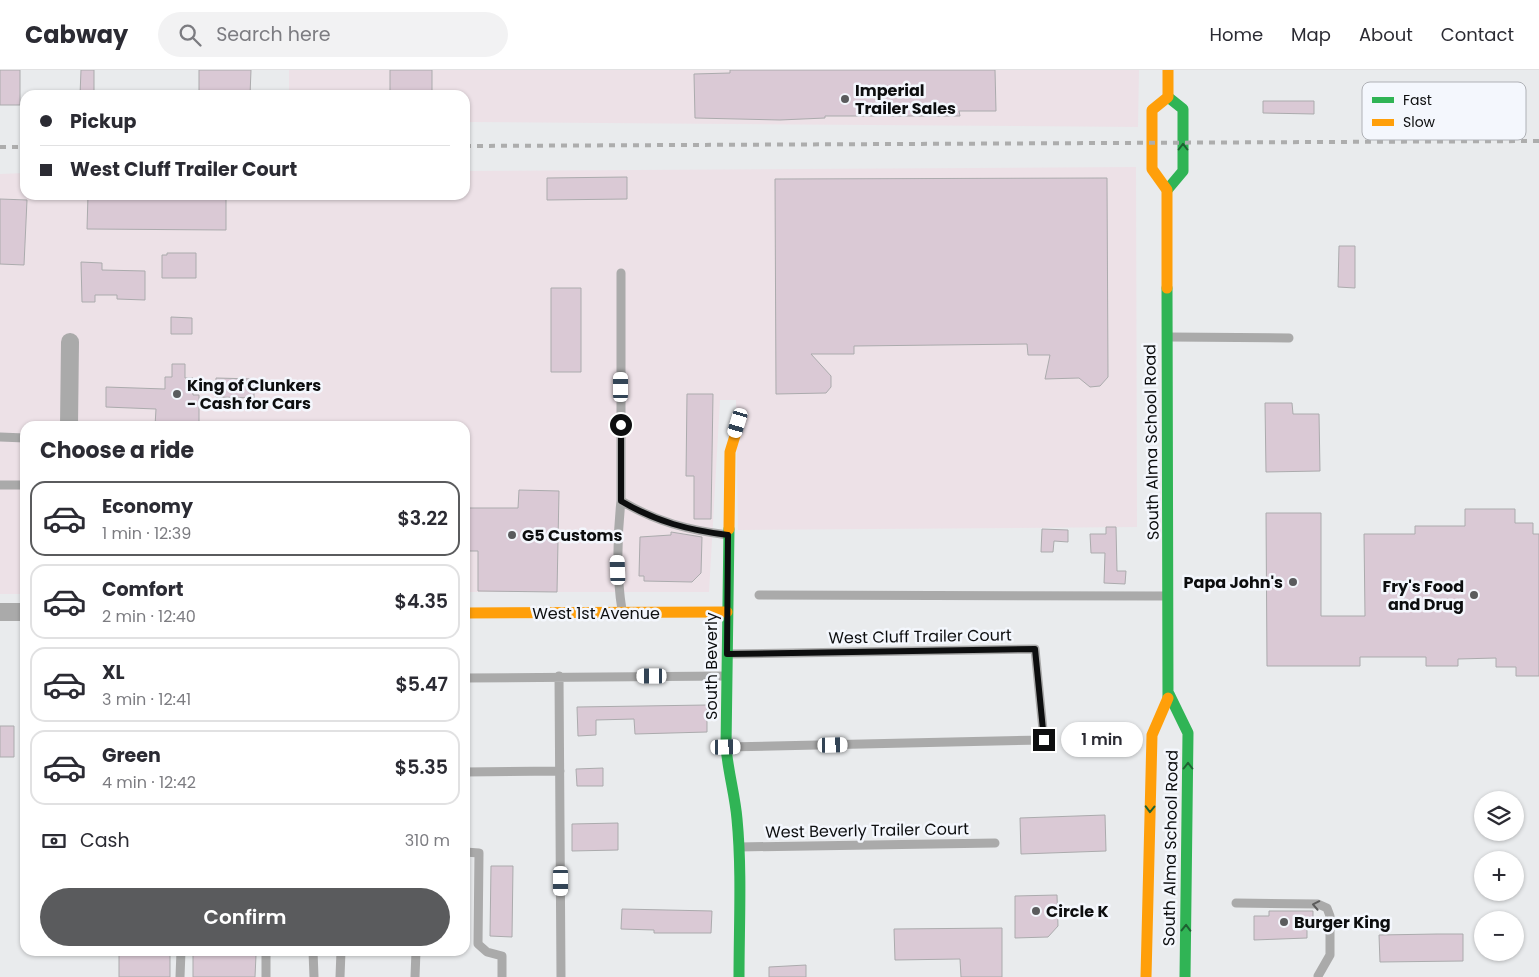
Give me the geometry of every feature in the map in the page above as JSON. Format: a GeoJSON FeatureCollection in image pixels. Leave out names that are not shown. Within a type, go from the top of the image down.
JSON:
{"type":"FeatureCollection","features":[{"type":"Feature","properties":{"kind":"main road"},"geometry":{"type":"LineString","coordinates":[[1168,70],[1168,97]]}},
{"type":"Feature","properties":{"kind":"main road"},"geometry":{"type":"LineString","coordinates":[[1168,97],[1183,109],[1183,171],[1167,190],[1152,169],[1152,110],[1168,97]]}},
{"type":"Feature","properties":{"kind":"main road","name":"South Alma School Road"},"geometry":{"type":"LineString","coordinates":[[1146,977],[1152,735],[1169,694],[1170,596],[1166,337],[1167,190]]}},
{"type":"Feature","properties":{"kind":"main road","name":"South Beverly"},"geometry":{"type":"LineString","coordinates":[[739,977],[739,847],[737,817],[729,782],[726,747],[730,452],[741,416]]}},
{"type":"Feature","properties":{"kind":"main road","name":"West 1st Avenue"},"geometry":{"type":"LineString","coordinates":[[470,613],[727,612]]}},
{"type":"Feature","properties":{"kind":"main road","name":"South Alma School Road"},"geometry":{"type":"LineString","coordinates":[[1169,694],[1188,733],[1185,977]]}},
{"type":"Feature","properties":{"kind":"street"},"geometry":{"type":"LineString","coordinates":[[69,421],[70,342]]}},
{"type":"Feature","properties":{"kind":"street"},"geometry":{"type":"LineString","coordinates":[[0,612],[20,612]]}},
{"type":"Feature","properties":{"kind":"lane"},"geometry":{"type":"LineString","coordinates":[[621,273],[621,501],[617,537],[618,587],[622,613]]}},
{"type":"Feature","properties":{"kind":"lane"},"geometry":{"type":"LineString","coordinates":[[1166,337],[1289,338]]}},
{"type":"Feature","properties":{"kind":"lane"},"geometry":{"type":"LineString","coordinates":[[0,437],[20,438]]}},
{"type":"Feature","properties":{"kind":"lane"},"geometry":{"type":"LineString","coordinates":[[0,485],[20,485]]}},
{"type":"Feature","properties":{"kind":"lane"},"geometry":{"type":"LineString","coordinates":[[621,501],[644,514],[668,524],[728,535]]}},
{"type":"Feature","properties":{"kind":"lane"},"geometry":{"type":"LineString","coordinates":[[759,595],[1170,596]]}},
{"type":"Feature","properties":{"kind":"lane","name":"West Cluff Trailer Court"},"geometry":{"type":"LineString","coordinates":[[726,747],[1044,740],[1035,649],[727,654]]}},
{"type":"Feature","properties":{"kind":"lane"},"geometry":{"type":"LineString","coordinates":[[559,676],[561,977]]}},
{"type":"Feature","properties":{"kind":"lane"},"geometry":{"type":"LineString","coordinates":[[470,678],[727,676]]}},
{"type":"Feature","properties":{"kind":"lane"},"geometry":{"type":"LineString","coordinates":[[470,772],[560,771]]}},
{"type":"Feature","properties":{"kind":"lane","name":"West Beverly Trailer Court"},"geometry":{"type":"LineString","coordinates":[[739,847],[995,843]]}},
{"type":"Feature","properties":{"kind":"lane"},"geometry":{"type":"LineString","coordinates":[[470,852],[479,853],[478,944],[487,952],[502,956],[502,977]]}},
{"type":"Feature","properties":{"kind":"lane"},"geometry":{"type":"LineString","coordinates":[[1236,903],[1318,904],[1326,908],[1330,916],[1330,955],[1318,976]]}},
{"type":"Feature","properties":{"kind":"lane"},"geometry":{"type":"LineString","coordinates":[[180,977],[181,956]]}},
{"type":"Feature","properties":{"kind":"lane"},"geometry":{"type":"LineString","coordinates":[[266,956],[266,977]]}},
{"type":"Feature","properties":{"kind":"lane"},"geometry":{"type":"LineString","coordinates":[[314,956],[314,977]]}},
{"type":"Feature","properties":{"kind":"lane"},"geometry":{"type":"LineString","coordinates":[[340,977],[341,956]]}},
{"type":"Feature","properties":{"kind":"lane"},"geometry":{"type":"LineString","coordinates":[[415,977],[416,956]]}},
{"type":"Feature","properties":{"kind":"shaded area"},"geometry":{"type":"Polygon","coordinates":[[[289,70],[1139,70],[1138,127],[470,122],[470,90],[289,90],[289,70]]]}},
{"type":"Feature","properties":{"kind":"shaded area"},"geometry":{"type":"Polygon","coordinates":[[[1136,167],[1137,527],[738,530],[736,400],[720,400],[709,592],[470,592],[470,421],[20,421],[20,594],[0,594],[0,174],[20,173],[20,200],[470,200],[470,171],[1136,167]]]}},
{"type":"Feature","properties":{"kind":"building"},"geometry":{"type":"Polygon","coordinates":[[[0,70],[20,70],[20,105],[0,105],[0,70]]]}},
{"type":"Feature","properties":{"kind":"building"},"geometry":{"type":"Polygon","coordinates":[[[81,70],[94,70],[94,90],[80,90],[81,70]]]}},
{"type":"Feature","properties":{"kind":"building"},"geometry":{"type":"Polygon","coordinates":[[[199,70],[251,70],[250,90],[199,90],[199,70]]]}},
{"type":"Feature","properties":{"kind":"building"},"geometry":{"type":"Polygon","coordinates":[[[390,70],[432,70],[432,90],[390,90],[390,70]]]}},
{"type":"Feature","properties":{"kind":"building","name":"Imperial Trailer Sales"},"geometry":{"type":"Polygon","coordinates":[[[730,70],[995,70],[996,111],[959,111],[960,116],[825,116],[825,118],[780,120],[695,118],[694,74],[730,73],[730,70]]]}},
{"type":"Feature","properties":{"kind":"building"},"geometry":{"type":"Polygon","coordinates":[[[1263,101],[1314,101],[1314,114],[1263,113],[1263,101]]]}},
{"type":"Feature","properties":{"kind":"building"},"geometry":{"type":"Polygon","coordinates":[[[627,177],[627,199],[547,200],[547,178],[627,177]]]}},
{"type":"Feature","properties":{"kind":"building"},"geometry":{"type":"Polygon","coordinates":[[[1107,178],[1108,377],[1100,386],[1090,387],[1079,378],[1045,379],[1050,355],[1028,355],[1027,344],[854,346],[854,354],[811,354],[831,376],[831,387],[826,393],[776,394],[775,179],[1107,178]]]}},
{"type":"Feature","properties":{"kind":"building"},"geometry":{"type":"Polygon","coordinates":[[[0,199],[27,200],[24,265],[0,264],[0,199]]]}},
{"type":"Feature","properties":{"kind":"building"},"geometry":{"type":"Polygon","coordinates":[[[88,200],[226,200],[226,230],[87,229],[88,200]]]}},
{"type":"Feature","properties":{"kind":"building"},"geometry":{"type":"Polygon","coordinates":[[[1339,246],[1355,246],[1355,288],[1338,287],[1339,246]]]}},
{"type":"Feature","properties":{"kind":"building"},"geometry":{"type":"Polygon","coordinates":[[[167,253],[196,253],[196,278],[162,278],[162,255],[167,255],[167,253]]]}},
{"type":"Feature","properties":{"kind":"building"},"geometry":{"type":"Polygon","coordinates":[[[81,262],[102,263],[102,270],[145,271],[145,300],[117,299],[117,295],[95,295],[95,302],[82,302],[81,262]]]}},
{"type":"Feature","properties":{"kind":"building"},"geometry":{"type":"Polygon","coordinates":[[[551,288],[581,288],[581,372],[551,372],[551,288]]]}},
{"type":"Feature","properties":{"kind":"building"},"geometry":{"type":"Polygon","coordinates":[[[171,317],[192,318],[192,334],[171,334],[171,317]]]}},
{"type":"Feature","properties":{"kind":"building","name":"King of Clunkers - Cash for Cars"},"geometry":{"type":"Polygon","coordinates":[[[172,364],[185,364],[185,378],[193,378],[193,395],[199,395],[199,421],[155,421],[156,409],[106,407],[106,387],[165,389],[165,377],[172,377],[172,364]]]}},
{"type":"Feature","properties":{"kind":"building"},"geometry":{"type":"Polygon","coordinates":[[[216,378],[254,379],[254,398],[216,397],[216,378]]]}},
{"type":"Feature","properties":{"kind":"building"},"geometry":{"type":"Polygon","coordinates":[[[687,394],[713,394],[711,519],[694,519],[694,476],[686,476],[687,394]]]}},
{"type":"Feature","properties":{"kind":"building"},"geometry":{"type":"Polygon","coordinates":[[[1265,403],[1292,403],[1293,414],[1319,414],[1320,471],[1266,472],[1265,403]]]}},
{"type":"Feature","properties":{"kind":"building","name":"G5 Customs"},"geometry":{"type":"Polygon","coordinates":[[[519,490],[559,491],[557,592],[478,591],[478,551],[470,551],[470,508],[518,508],[519,490]]]}},
{"type":"Feature","properties":{"kind":"building"},"geometry":{"type":"Polygon","coordinates":[[[1465,509],[1515,509],[1515,523],[1533,523],[1533,534],[1539,534],[1539,676],[1516,676],[1516,667],[1496,667],[1496,658],[1458,659],[1458,666],[1426,666],[1426,657],[1360,657],[1360,666],[1267,666],[1266,513],[1321,513],[1321,616],[1365,616],[1364,534],[1415,534],[1415,526],[1465,526],[1465,509]]]}},
{"type":"Feature","properties":{"kind":"building"},"geometry":{"type":"Polygon","coordinates":[[[1106,527],[1116,527],[1117,571],[1126,571],[1125,584],[1104,583],[1105,553],[1091,553],[1090,534],[1106,534],[1106,527]]]}},
{"type":"Feature","properties":{"kind":"building"},"geometry":{"type":"Polygon","coordinates":[[[1042,529],[1068,530],[1068,542],[1054,541],[1053,552],[1041,552],[1042,529]]]}},
{"type":"Feature","properties":{"kind":"building"},"geometry":{"type":"Polygon","coordinates":[[[671,532],[702,537],[701,573],[692,582],[644,581],[644,576],[639,576],[640,537],[671,535],[671,532]]]}},
{"type":"Feature","properties":{"kind":"building"},"geometry":{"type":"Polygon","coordinates":[[[707,705],[707,732],[635,734],[634,719],[596,720],[596,735],[578,736],[577,707],[707,705]]]}},
{"type":"Feature","properties":{"kind":"building"},"geometry":{"type":"Polygon","coordinates":[[[0,726],[14,726],[14,757],[0,757],[0,726]]]}},
{"type":"Feature","properties":{"kind":"building"},"geometry":{"type":"Polygon","coordinates":[[[603,768],[603,786],[577,786],[576,769],[603,768]]]}},
{"type":"Feature","properties":{"kind":"building"},"geometry":{"type":"Polygon","coordinates":[[[1105,815],[1106,851],[1021,854],[1020,818],[1105,815]]]}},
{"type":"Feature","properties":{"kind":"building"},"geometry":{"type":"Polygon","coordinates":[[[618,823],[618,850],[572,851],[572,824],[618,823]]]}},
{"type":"Feature","properties":{"kind":"building"},"geometry":{"type":"Polygon","coordinates":[[[491,866],[513,866],[512,937],[490,936],[491,866]]]}},
{"type":"Feature","properties":{"kind":"building","name":"Circle K"},"geometry":{"type":"Polygon","coordinates":[[[1057,895],[1058,926],[1048,937],[1015,938],[1015,896],[1057,895]]]}},
{"type":"Feature","properties":{"kind":"building"},"geometry":{"type":"Polygon","coordinates":[[[622,909],[712,911],[711,933],[654,933],[654,930],[621,929],[622,909]]]}},
{"type":"Feature","properties":{"kind":"building","name":"Burger King"},"geometry":{"type":"Polygon","coordinates":[[[1269,911],[1313,911],[1313,928],[1307,927],[1307,938],[1254,940],[1254,916],[1269,916],[1269,911]]]}},
{"type":"Feature","properties":{"kind":"building"},"geometry":{"type":"Polygon","coordinates":[[[1002,928],[1002,977],[961,977],[960,959],[895,960],[894,929],[1002,928]]]}},
{"type":"Feature","properties":{"kind":"building"},"geometry":{"type":"Polygon","coordinates":[[[1463,934],[1463,961],[1380,962],[1379,935],[1463,934]]]}},
{"type":"Feature","properties":{"kind":"building"},"geometry":{"type":"Polygon","coordinates":[[[119,956],[170,956],[170,977],[119,977],[119,956]]]}},
{"type":"Feature","properties":{"kind":"building"},"geometry":{"type":"Polygon","coordinates":[[[193,956],[256,956],[255,977],[193,977],[193,956]]]}},
{"type":"Feature","properties":{"kind":"building"},"geometry":{"type":"Polygon","coordinates":[[[806,965],[806,977],[769,977],[769,967],[806,965]]]}},
{"type":"Feature","properties":{"kind":"railway"},"geometry":{"type":"LineString","coordinates":[[470,146],[1539,141]]}},
{"type":"Feature","properties":{"kind":"railway"},"geometry":{"type":"LineString","coordinates":[[0,147],[20,147]]}},
{"type":"Feature","properties":{"kind":"traffic: fast"},"geometry":{"type":"LineString","coordinates":[[1167,190],[1183,171],[1183,109],[1168,97]]}},
{"type":"Feature","properties":{"kind":"traffic: fast"},"geometry":{"type":"LineString","coordinates":[[1167,288],[1168,698]]}},
{"type":"Feature","properties":{"kind":"traffic: fast"},"geometry":{"type":"LineString","coordinates":[[729,529],[726,747],[739,839],[739,977]]}},
{"type":"Feature","properties":{"kind":"traffic: fast"},"geometry":{"type":"LineString","coordinates":[[1169,694],[1188,733],[1185,977]]}},
{"type":"Feature","properties":{"kind":"traffic: slow"},"geometry":{"type":"LineString","coordinates":[[1167,288],[1167,190],[1152,169],[1152,110],[1168,97],[1168,70]]}},
{"type":"Feature","properties":{"kind":"traffic: slow"},"geometry":{"type":"LineString","coordinates":[[729,529],[730,452],[741,416]]}},
{"type":"Feature","properties":{"kind":"traffic: slow"},"geometry":{"type":"LineString","coordinates":[[470,613],[727,612]]}},
{"type":"Feature","properties":{"kind":"traffic: slow"},"geometry":{"type":"LineString","coordinates":[[1146,977],[1152,735],[1168,698]]}},
{"type":"Feature","properties":{"kind":"place","name":"Imperial Trailer Sales"},"geometry":{"type":"Point","coordinates":[845,99]}},
{"type":"Feature","properties":{"kind":"place","name":"King of Clunkers - Cash for Cars"},"geometry":{"type":"Point","coordinates":[177,394]}},
{"type":"Feature","properties":{"kind":"place","name":"G5 Customs"},"geometry":{"type":"Point","coordinates":[512,535]}},
{"type":"Feature","properties":{"kind":"place","name":"Papa John's"},"geometry":{"type":"Point","coordinates":[1293,582]}},
{"type":"Feature","properties":{"kind":"place","name":"Fry's Food and Drug"},"geometry":{"type":"Point","coordinates":[1474,595]}},
{"type":"Feature","properties":{"kind":"place","name":"Circle K"},"geometry":{"type":"Point","coordinates":[1036,911]}},
{"type":"Feature","properties":{"kind":"place","name":"Burger King"},"geometry":{"type":"Point","coordinates":[1284,922]}},
{"type":"Feature","properties":{"kind":"route"},"geometry":{"type":"LineString","coordinates":[[621,425],[621,501],[644,514],[668,524],[728,535],[727,654],[1035,649],[1044,740]]}}]}
